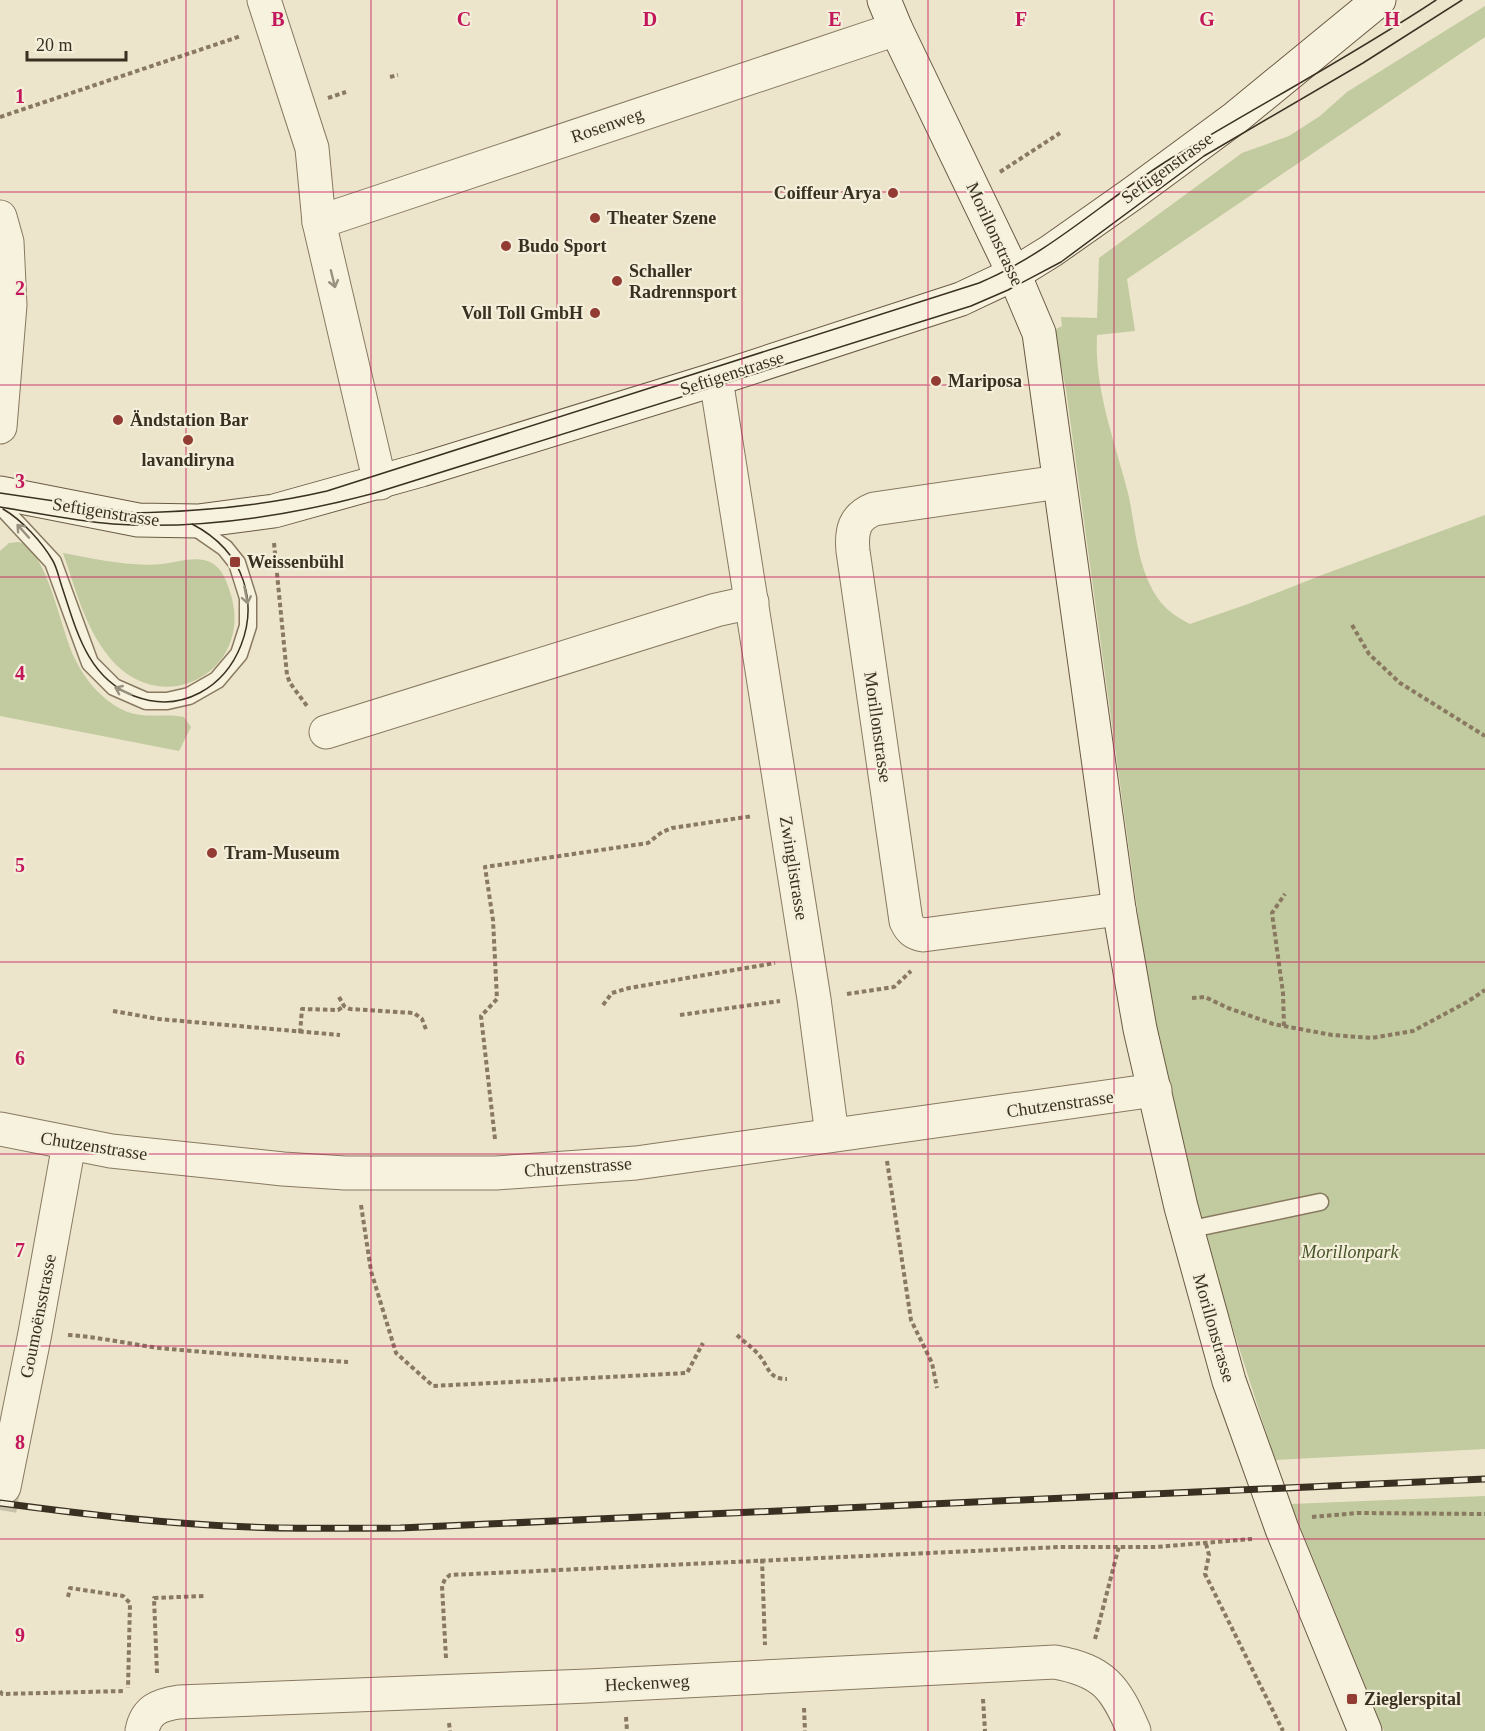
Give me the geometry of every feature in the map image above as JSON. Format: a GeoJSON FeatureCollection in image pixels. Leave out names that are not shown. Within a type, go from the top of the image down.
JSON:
{"type":"FeatureCollection","features":[{"type":"Feature","properties":{"kind":"street"},"geometry":{"type":"LineString","coordinates":[[264,0],[312,148],[319,222],[380,483]]}},
{"type":"Feature","properties":{"kind":"street","name":"Seftigenstrasse"},"geometry":{"type":"LineString","coordinates":[[0,493],[138,520],[186,521],[274,511],[380,483],[716,379],[968,297],[1014,274],[1089,225],[1235,118],[1379,0]]}},
{"type":"Feature","properties":{"kind":"street","name":"Rosenweg"},"geometry":{"type":"LineString","coordinates":[[319,222],[890,14]]}},
{"type":"Feature","properties":{"kind":"street","name":"Morillonstrasse"},"geometry":{"type":"LineString","coordinates":[[890,14],[1014,274],[1039,333],[1119,909],[1140,1029],[1187,1230],[1229,1381],[1282,1528],[1365,1731]]}},
{"type":"Feature","properties":{"kind":"street"},"geometry":{"type":"LineString","coordinates":[[0,217],[7,242],[10,305],[0,427]]}},
{"type":"Feature","properties":{"kind":"street","name":"Zwinglistrasse"},"geometry":{"type":"LineString","coordinates":[[716,379],[814,999],[832,1135]]}},
{"type":"Feature","properties":{"kind":"street","name":"Morillonstrasse"},"geometry":{"type":"LineString","coordinates":[[1059,482],[883,507],[866,512],[859,517],[852,533],[856,575],[906,921],[909,928],[913,932],[923,934],[1119,909]]}},
{"type":"Feature","properties":{"kind":"street"},"geometry":{"type":"LineString","coordinates":[[326,732],[716,610],[752,602]]}},
{"type":"Feature","properties":{"kind":"street","name":"Chutzenstrasse"},"geometry":{"type":"LineString","coordinates":[[0,1130],[111,1150],[283,1169],[345,1173],[506,1173],[636,1163],[1155,1090]]}},
{"type":"Feature","properties":{"kind":"street","name":"Goumoënsstrasse"},"geometry":{"type":"LineString","coordinates":[[4,1487],[36,1329],[69,1144]]}},
{"type":"Feature","properties":{"kind":"street","name":"Heckenweg"},"geometry":{"type":"LineString","coordinates":[[150,1719],[179,1702],[1055,1662],[1084,1669],[1097,1675],[1113,1690],[1125,1709],[1134,1731]]}},
{"type":"Feature","properties":{"kind":"lane"},"geometry":{"type":"LineString","coordinates":[[0,506],[53,562],[90,663],[114,687],[146,701],[167,701],[189,696],[217,680],[239,654],[248,626],[248,598],[237,563],[225,548],[186,521]]}},
{"type":"Feature","properties":{"kind":"lane"},"geometry":{"type":"LineString","coordinates":[[1187,1230],[1320,1202]]}},
{"type":"Feature","properties":{"kind":"path"},"geometry":{"type":"LineString","coordinates":[[0,117],[243,36]]}},
{"type":"Feature","properties":{"kind":"path"},"geometry":{"type":"LineString","coordinates":[[390,77],[398,75]]}},
{"type":"Feature","properties":{"kind":"path"},"geometry":{"type":"LineString","coordinates":[[995,175],[1060,133]]}},
{"type":"Feature","properties":{"kind":"path"},"geometry":{"type":"LineString","coordinates":[[274,543],[287,675],[291,685],[326,732]]}},
{"type":"Feature","properties":{"kind":"path"},"geometry":{"type":"LineString","coordinates":[[1352,625],[1369,654],[1400,683],[1485,736]]}},
{"type":"Feature","properties":{"kind":"path"},"geometry":{"type":"LineString","coordinates":[[495,1141],[481,1016],[497,999],[494,920],[485,867],[648,843],[662,832],[672,828],[757,815]]}},
{"type":"Feature","properties":{"kind":"path"},"geometry":{"type":"LineString","coordinates":[[1284,894],[1272,913],[1283,993],[1284,1026]]}},
{"type":"Feature","properties":{"kind":"path"},"geometry":{"type":"LineString","coordinates":[[603,1005],[612,993],[629,988],[776,963]]}},
{"type":"Feature","properties":{"kind":"path"},"geometry":{"type":"LineString","coordinates":[[814,999],[894,987],[911,970]]}},
{"type":"Feature","properties":{"kind":"path"},"geometry":{"type":"LineString","coordinates":[[1192,998],[1205,997],[1228,1008],[1284,1026],[1332,1035],[1372,1038],[1413,1031],[1485,990]]}},
{"type":"Feature","properties":{"kind":"path"},"geometry":{"type":"LineString","coordinates":[[339,997],[344,1005],[356,1010],[414,1014],[423,1022],[427,1032]]}},
{"type":"Feature","properties":{"kind":"path"},"geometry":{"type":"LineString","coordinates":[[680,1015],[782,1000]]}},
{"type":"Feature","properties":{"kind":"path"},"geometry":{"type":"LineString","coordinates":[[300,1033],[302,1009],[338,1010],[344,1005]]}},
{"type":"Feature","properties":{"kind":"path"},"geometry":{"type":"LineString","coordinates":[[113,1011],[159,1019],[339,1035]]}},
{"type":"Feature","properties":{"kind":"path"},"geometry":{"type":"LineString","coordinates":[[886,1160],[912,1320],[932,1363],[937,1388]]}},
{"type":"Feature","properties":{"kind":"path"},"geometry":{"type":"LineString","coordinates":[[361,1204],[371,1271],[396,1353],[433,1386],[687,1373],[703,1343]]}},
{"type":"Feature","properties":{"kind":"path"},"geometry":{"type":"LineString","coordinates":[[36,1329],[200,1352],[348,1362]]}},
{"type":"Feature","properties":{"kind":"path"},"geometry":{"type":"LineString","coordinates":[[737,1335],[759,1356],[770,1373],[778,1379],[787,1379]]}},
{"type":"Feature","properties":{"kind":"path"},"geometry":{"type":"LineString","coordinates":[[1282,1528],[1306,1517],[1485,1514]]}},
{"type":"Feature","properties":{"kind":"path"},"geometry":{"type":"LineString","coordinates":[[447,1691],[442,1586],[450,1575],[762,1559],[1206,1544],[1235,1541]]}},
{"type":"Feature","properties":{"kind":"path"},"geometry":{"type":"LineString","coordinates":[[1206,1544],[1209,1555],[1205,1574],[1283,1731]]}},
{"type":"Feature","properties":{"kind":"path"},"geometry":{"type":"LineString","coordinates":[[1084,1669],[1090,1655],[1119,1546]]}},
{"type":"Feature","properties":{"kind":"path"},"geometry":{"type":"LineString","coordinates":[[762,1559],[766,1676]]}},
{"type":"Feature","properties":{"kind":"path"},"geometry":{"type":"LineString","coordinates":[[68,1597],[70,1588],[123,1596],[130,1603],[128,1686]]}},
{"type":"Feature","properties":{"kind":"path"},"geometry":{"type":"LineString","coordinates":[[150,1719],[154,1598],[204,1596]]}},
{"type":"Feature","properties":{"kind":"path"},"geometry":{"type":"LineString","coordinates":[[0,1691],[2,1694],[112,1691]]}},
{"type":"Feature","properties":{"kind":"path"},"geometry":{"type":"LineString","coordinates":[[984,1703],[985,1731]]}},
{"type":"Feature","properties":{"kind":"path"},"geometry":{"type":"LineString","coordinates":[[804,1711],[805,1731]]}},
{"type":"Feature","properties":{"kind":"path"},"geometry":{"type":"LineString","coordinates":[[626,1717],[627,1731]]}},
{"type":"Feature","properties":{"kind":"green space","name":"Morillonpark"},"geometry":{"type":"Polygon","coordinates":[[[1485,6],[1485,37],[1127,279],[1135,331],[1097,335],[1102,397],[1129,497],[1142,565],[1151,587],[1163,605],[1190,624],[1485,515],[1485,1449],[1275,1460],[1193,1204],[1149,995],[1066,390],[1054,330],[1062,326],[1061,317],[1097,318],[1099,258],[1242,153],[1289,136],[1320,116],[1347,92],[1485,6]]]}},
{"type":"Feature","properties":{"kind":"green space"},"geometry":{"type":"Polygon","coordinates":[[[19,542],[38,560],[46,576],[70,647],[88,681],[107,700],[129,712],[184,717],[191,727],[179,751],[0,716],[0,551],[9,543],[19,542]]]}},
{"type":"Feature","properties":{"kind":"green space"},"geometry":{"type":"Polygon","coordinates":[[[63,553],[100,560],[150,565],[194,559],[215,565],[223,574],[228,585],[235,618],[230,643],[218,664],[199,678],[177,686],[152,685],[128,674],[98,642],[81,605],[63,553]]]}},
{"type":"Feature","properties":{"kind":"green space"},"geometry":{"type":"Polygon","coordinates":[[[1485,1496],[1485,1731],[1384,1731],[1291,1504],[1485,1496]]]}},
{"type":"Feature","properties":{"kind":"tunnel"},"geometry":{"type":"LineString","coordinates":[[0,1510],[4,1487]]}},
{"type":"Feature","properties":{"kind":"tram line"},"geometry":{"type":"LineString","coordinates":[[129,513],[229,507],[278,501],[327,491],[979,283],[1054,241],[1170,159],[1371,41],[1436,0]]}},
{"type":"Feature","properties":{"kind":"tram line"},"geometry":{"type":"LineString","coordinates":[[0,507],[85,521],[146,525],[212,523],[310,508],[375,493],[971,306],[1008,290],[1061,262],[1204,156],[1363,63],[1462,0]]}},
{"type":"Feature","properties":{"kind":"tram line"},"geometry":{"type":"LineString","coordinates":[[0,493],[136,513]]}},
{"type":"Feature","properties":{"kind":"tram line"},"geometry":{"type":"LineString","coordinates":[[3,509],[31,532],[53,561],[79,635],[94,665],[118,688],[134,696],[169,702],[200,693],[224,673],[241,645],[248,613],[243,580],[225,549],[192,524]]}},
{"type":"Feature","properties":{"kind":"railway"},"geometry":{"type":"LineString","coordinates":[[0,1503],[187,1524],[288,1528],[400,1528],[1485,1479]]}},
{"type":"Feature","properties":{"kind":"place","name":"Coiffeur Arya"},"geometry":{"type":"Point","coordinates":[893,193]}},
{"type":"Feature","properties":{"kind":"place","name":"Theater Szene"},"geometry":{"type":"Point","coordinates":[595,218]}},
{"type":"Feature","properties":{"kind":"place","name":"Budo Sport"},"geometry":{"type":"Point","coordinates":[506,246]}},
{"type":"Feature","properties":{"kind":"place","name":"Schaller Radrennsport"},"geometry":{"type":"Point","coordinates":[617,281]}},
{"type":"Feature","properties":{"kind":"place","name":"Voll Toll GmbH"},"geometry":{"type":"Point","coordinates":[595,313]}},
{"type":"Feature","properties":{"kind":"place","name":"Mariposa"},"geometry":{"type":"Point","coordinates":[936,381]}},
{"type":"Feature","properties":{"kind":"place","name":"Ändstation Bar"},"geometry":{"type":"Point","coordinates":[118,420]}},
{"type":"Feature","properties":{"kind":"place","name":"lavandiryna"},"geometry":{"type":"Point","coordinates":[188,440]}},
{"type":"Feature","properties":{"kind":"place","name":"Weissenbühl"},"geometry":{"type":"Point","coordinates":[235,562]}},
{"type":"Feature","properties":{"kind":"place","name":"Tram-Museum"},"geometry":{"type":"Point","coordinates":[212,853]}},
{"type":"Feature","properties":{"kind":"place","name":"Zieglerspital"},"geometry":{"type":"Point","coordinates":[1352,1699]}}]}
